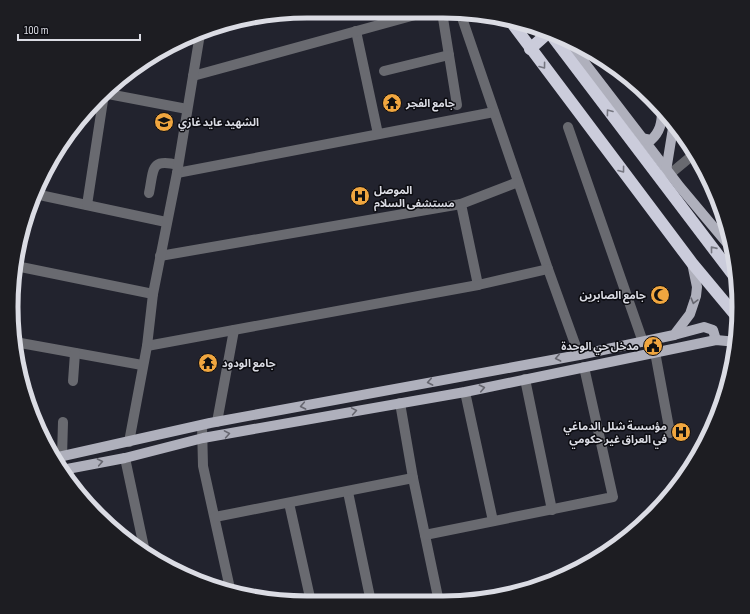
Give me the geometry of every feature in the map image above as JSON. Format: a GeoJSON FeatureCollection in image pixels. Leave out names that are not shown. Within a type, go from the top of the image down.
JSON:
{"type":"FeatureCollection","features":[{"type":"Feature","properties":{"kind":"highway"},"geometry":{"type":"LineString","coordinates":[[515,27],[692,263],[732,311]]}},
{"type":"Feature","properties":{"kind":"highway"},"geometry":{"type":"LineString","coordinates":[[530,49],[544,36]]}},
{"type":"Feature","properties":{"kind":"highway"},"geometry":{"type":"LineString","coordinates":[[556,41],[672,196],[730,270]]}},
{"type":"Feature","properties":{"kind":"main road"},"geometry":{"type":"LineString","coordinates":[[575,50],[668,171],[721,228]]}},
{"type":"Feature","properties":{"kind":"main road"},"geometry":{"type":"LineString","coordinates":[[620,126],[644,140],[651,140],[658,134],[662,118]]}},
{"type":"Feature","properties":{"kind":"main road"},"geometry":{"type":"LineString","coordinates":[[672,196],[666,178],[673,132]]}},
{"type":"Feature","properties":{"kind":"main road"},"geometry":{"type":"LineString","coordinates":[[674,334],[690,314],[695,300],[697,287],[692,263]]}},
{"type":"Feature","properties":{"kind":"main road"},"geometry":{"type":"LineString","coordinates":[[60,457],[216,422],[643,342],[704,327],[713,330],[716,340]]}},
{"type":"Feature","properties":{"kind":"main road"},"geometry":{"type":"LineString","coordinates":[[68,469],[125,458],[202,438],[465,392],[584,366],[716,340],[730,341]]}},
{"type":"Feature","properties":{"kind":"street"},"geometry":{"type":"LineString","coordinates":[[193,76],[404,18]]}},
{"type":"Feature","properties":{"kind":"street"},"geometry":{"type":"LineString","coordinates":[[443,18],[457,105]]}},
{"type":"Feature","properties":{"kind":"street"},"geometry":{"type":"LineString","coordinates":[[462,19],[548,269],[579,354]]}},
{"type":"Feature","properties":{"kind":"street"},"geometry":{"type":"LineString","coordinates":[[356,31],[378,134]]}},
{"type":"Feature","properties":{"kind":"street"},"geometry":{"type":"LineString","coordinates":[[129,442],[142,365],[147,346],[153,294],[166,222],[178,169],[199,39]]}},
{"type":"Feature","properties":{"kind":"street"},"geometry":{"type":"LineString","coordinates":[[384,71],[449,55]]}},
{"type":"Feature","properties":{"kind":"street"},"geometry":{"type":"LineString","coordinates":[[113,93],[187,109]]}},
{"type":"Feature","properties":{"kind":"street"},"geometry":{"type":"LineString","coordinates":[[87,205],[105,101]]}},
{"type":"Feature","properties":{"kind":"street"},"geometry":{"type":"LineString","coordinates":[[149,193],[154,168],[158,163],[163,161],[178,169],[494,112]]}},
{"type":"Feature","properties":{"kind":"street"},"geometry":{"type":"LineString","coordinates":[[568,127],[643,342]]}},
{"type":"Feature","properties":{"kind":"street"},"geometry":{"type":"LineString","coordinates":[[668,171],[689,157]]}},
{"type":"Feature","properties":{"kind":"street"},"geometry":{"type":"LineString","coordinates":[[160,256],[461,204],[518,182]]}},
{"type":"Feature","properties":{"kind":"street"},"geometry":{"type":"LineString","coordinates":[[40,195],[166,222]]}},
{"type":"Feature","properties":{"kind":"street"},"geometry":{"type":"LineString","coordinates":[[461,204],[478,285]]}},
{"type":"Feature","properties":{"kind":"street"},"geometry":{"type":"LineString","coordinates":[[20,267],[153,294]]}},
{"type":"Feature","properties":{"kind":"street"},"geometry":{"type":"LineString","coordinates":[[147,346],[478,285],[548,269]]}},
{"type":"Feature","properties":{"kind":"street"},"geometry":{"type":"LineString","coordinates":[[216,422],[234,330]]}},
{"type":"Feature","properties":{"kind":"street"},"geometry":{"type":"LineString","coordinates":[[20,343],[142,365]]}},
{"type":"Feature","properties":{"kind":"street"},"geometry":{"type":"LineString","coordinates":[[655,352],[670,433]]}},
{"type":"Feature","properties":{"kind":"street"},"geometry":{"type":"LineString","coordinates":[[73,381],[75,353]]}},
{"type":"Feature","properties":{"kind":"street"},"geometry":{"type":"LineString","coordinates":[[425,535],[613,497],[584,366]]}},
{"type":"Feature","properties":{"kind":"street"},"geometry":{"type":"LineString","coordinates":[[525,379],[552,510]]}},
{"type":"Feature","properties":{"kind":"street"},"geometry":{"type":"LineString","coordinates":[[465,392],[493,522]]}},
{"type":"Feature","properties":{"kind":"street"},"geometry":{"type":"LineString","coordinates":[[400,403],[413,478],[438,596]]}},
{"type":"Feature","properties":{"kind":"street"},"geometry":{"type":"LineString","coordinates":[[58,454],[63,422]]}},
{"type":"Feature","properties":{"kind":"street"},"geometry":{"type":"LineString","coordinates":[[202,425],[203,466],[229,585]]}},
{"type":"Feature","properties":{"kind":"street"},"geometry":{"type":"LineString","coordinates":[[125,458],[144,545]]}},
{"type":"Feature","properties":{"kind":"street"},"geometry":{"type":"LineString","coordinates":[[215,517],[289,504],[413,478]]}},
{"type":"Feature","properties":{"kind":"street"},"geometry":{"type":"LineString","coordinates":[[348,492],[370,596]]}},
{"type":"Feature","properties":{"kind":"street"},"geometry":{"type":"LineString","coordinates":[[289,504],[309,596]]}},
{"type":"Feature","properties":{"kind":"place","name":"جامع الفجر"},"geometry":{"type":"Point","coordinates":[392,103]}},
{"type":"Feature","properties":{"kind":"place","name":"الشهيد عايد غازي"},"geometry":{"type":"Point","coordinates":[164,122]}},
{"type":"Feature","properties":{"kind":"place","name":"الموصل مستشفى السلام"},"geometry":{"type":"Point","coordinates":[360,196]}},
{"type":"Feature","properties":{"kind":"place","name":"جامع الصابرين"},"geometry":{"type":"Point","coordinates":[660,295]}},
{"type":"Feature","properties":{"kind":"place","name":"مدخل حي الوحدة"},"geometry":{"type":"Point","coordinates":[653,346]}},
{"type":"Feature","properties":{"kind":"place","name":"جامع الودود"},"geometry":{"type":"Point","coordinates":[208,363]}},
{"type":"Feature","properties":{"kind":"place","name":"مؤسسة شلل الدماغي في العراق غير حكومي"},"geometry":{"type":"Point","coordinates":[681,432]}}]}
